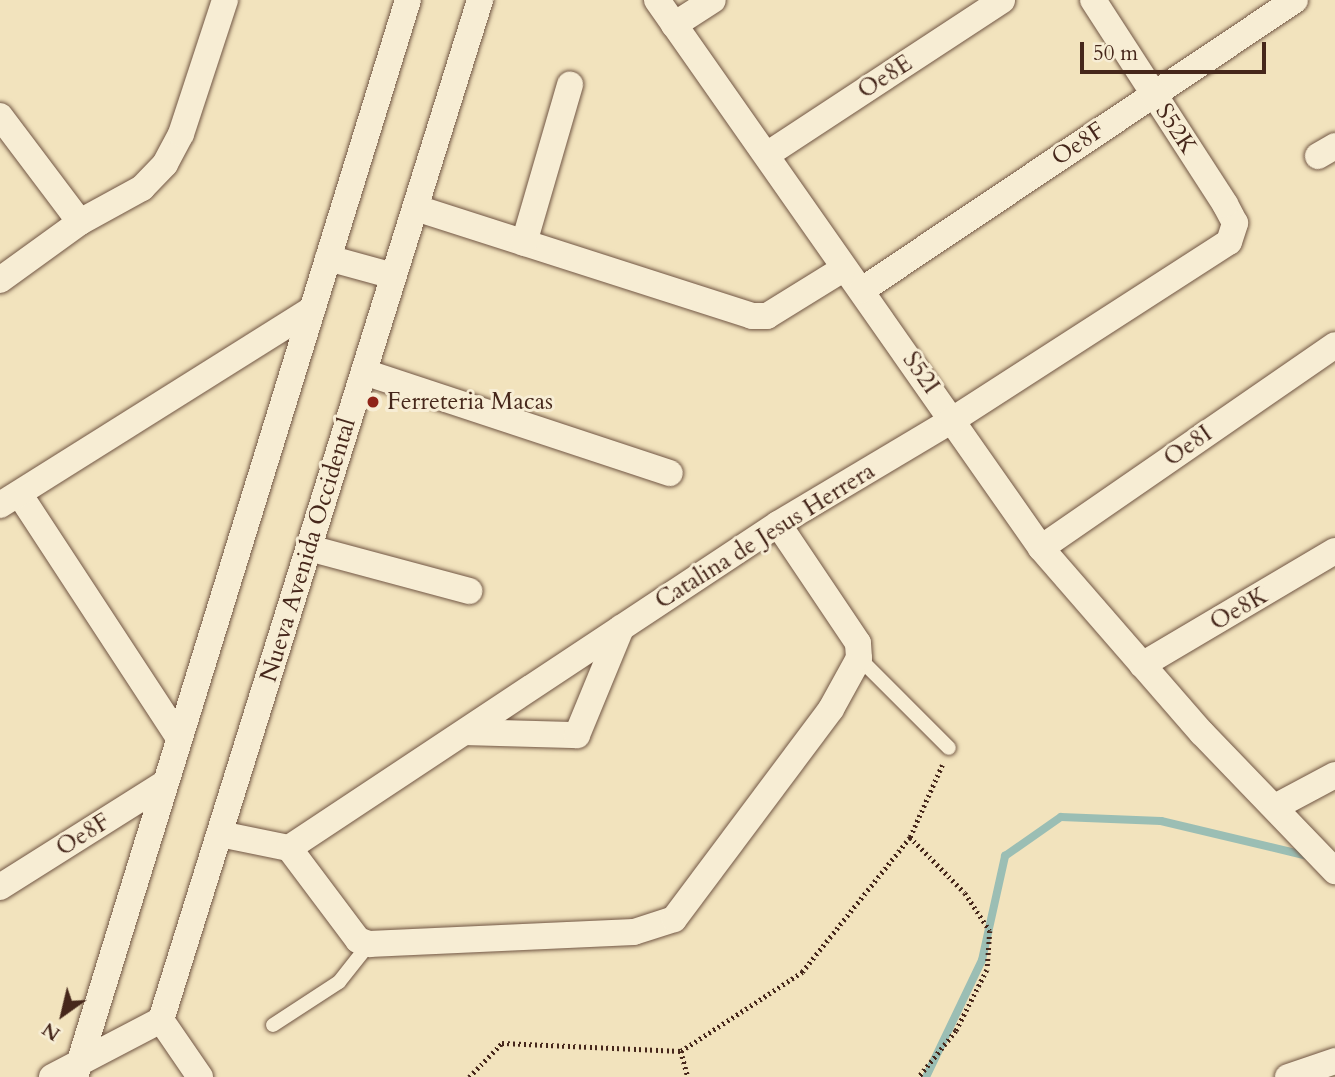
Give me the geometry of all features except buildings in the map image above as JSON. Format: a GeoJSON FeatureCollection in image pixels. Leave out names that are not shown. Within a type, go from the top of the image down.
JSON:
{"type":"FeatureCollection","features":[{"type":"Feature","properties":{"kind":"street"},"geometry":{"type":"LineString","coordinates":[[0,280],[80,222],[142,188],[165,164],[181,134],[225,0]]}},
{"type":"Feature","properties":{"kind":"street"},"geometry":{"type":"LineString","coordinates":[[85,1062],[165,783],[408,0]]}},
{"type":"Feature","properties":{"kind":"street","name":"Nueva Avenida Occidental"},"geometry":{"type":"LineString","coordinates":[[157,1022],[220,834],[480,0]]}},
{"type":"Feature","properties":{"kind":"street","name":"S52I"},"geometry":{"type":"LineString","coordinates":[[657,0],[768,154],[843,269],[862,290],[954,419],[1041,548],[1202,733],[1335,871]]}},
{"type":"Feature","properties":{"kind":"street"},"geometry":{"type":"LineString","coordinates":[[674,25],[713,0]]}},
{"type":"Feature","properties":{"kind":"street","name":"Oe8E"},"geometry":{"type":"LineString","coordinates":[[768,154],[1002,0]]}},
{"type":"Feature","properties":{"kind":"street","name":"S52K"},"geometry":{"type":"LineString","coordinates":[[1093,0],[1235,223]]}},
{"type":"Feature","properties":{"kind":"street","name":"Oe8F"},"geometry":{"type":"LineString","coordinates":[[862,290],[1295,0]]}},
{"type":"Feature","properties":{"kind":"street"},"geometry":{"type":"LineString","coordinates":[[524,243],[570,85]]}},
{"type":"Feature","properties":{"kind":"street"},"geometry":{"type":"LineString","coordinates":[[0,116],[80,222]]}},
{"type":"Feature","properties":{"kind":"street"},"geometry":{"type":"LineString","coordinates":[[416,208],[752,316],[767,316],[843,269]]}},
{"type":"Feature","properties":{"kind":"street","name":"Catalina de Jesus Herrera"},"geometry":{"type":"LineString","coordinates":[[289,848],[778,524],[954,419],[1216,253],[1229,242],[1235,223]]}},
{"type":"Feature","properties":{"kind":"street"},"geometry":{"type":"LineString","coordinates":[[328,258],[394,276]]}},
{"type":"Feature","properties":{"kind":"street"},"geometry":{"type":"LineString","coordinates":[[179,738],[10,500],[312,309]]}},
{"type":"Feature","properties":{"kind":"street","name":"Oe8I"},"geometry":{"type":"LineString","coordinates":[[1041,548],[1332,353]]}},
{"type":"Feature","properties":{"kind":"street"},"geometry":{"type":"LineString","coordinates":[[364,372],[670,473]]}},
{"type":"Feature","properties":{"kind":"street"},"geometry":{"type":"LineString","coordinates":[[220,834],[289,848],[358,940],[369,944],[634,932],[674,919],[831,709],[859,658],[858,643],[778,524]]}},
{"type":"Feature","properties":{"kind":"street"},"geometry":{"type":"LineString","coordinates":[[309,548],[469,591]]}},
{"type":"Feature","properties":{"kind":"street","name":"Oe8K"},"geometry":{"type":"LineString","coordinates":[[1142,665],[1335,551]]}},
{"type":"Feature","properties":{"kind":"street"},"geometry":{"type":"LineString","coordinates":[[467,732],[578,736],[621,628]]}},
{"type":"Feature","properties":{"kind":"street"},"geometry":{"type":"LineString","coordinates":[[1275,807],[1335,775]]}},
{"type":"Feature","properties":{"kind":"street","name":"Oe8F"},"geometry":{"type":"LineString","coordinates":[[0,887],[165,783]]}},
{"type":"Feature","properties":{"kind":"street"},"geometry":{"type":"LineString","coordinates":[[51,1077],[85,1062],[157,1022],[200,1077]]}},
{"type":"Feature","properties":{"kind":"street"},"geometry":{"type":"LineString","coordinates":[[1289,1077],[1335,1061]]}},
{"type":"Feature","properties":{"kind":"lane"},"geometry":{"type":"LineString","coordinates":[[859,658],[949,748]]}},
{"type":"Feature","properties":{"kind":"lane"},"geometry":{"type":"LineString","coordinates":[[273,1025],[338,982],[369,944]]}},
{"type":"Feature","properties":{"kind":"path"},"geometry":{"type":"LineString","coordinates":[[469,1077],[502,1043],[681,1051],[802,972],[910,837],[949,748]]}},
{"type":"Feature","properties":{"kind":"path"},"geometry":{"type":"LineString","coordinates":[[910,837],[965,893],[990,931],[987,970],[956,1031],[919,1077]]}},
{"type":"Feature","properties":{"kind":"path"},"geometry":{"type":"LineString","coordinates":[[681,1051],[688,1077]]}},
{"type":"Feature","properties":{"kind":"waterway"},"geometry":{"type":"LineString","coordinates":[[926,1077],[982,960],[1005,856],[1061,817],[1161,821],[1308,856]]}},
{"type":"Feature","properties":{"kind":"place","name":"Ferreteria Macas"},"geometry":{"type":"Point","coordinates":[373,402]}}]}
